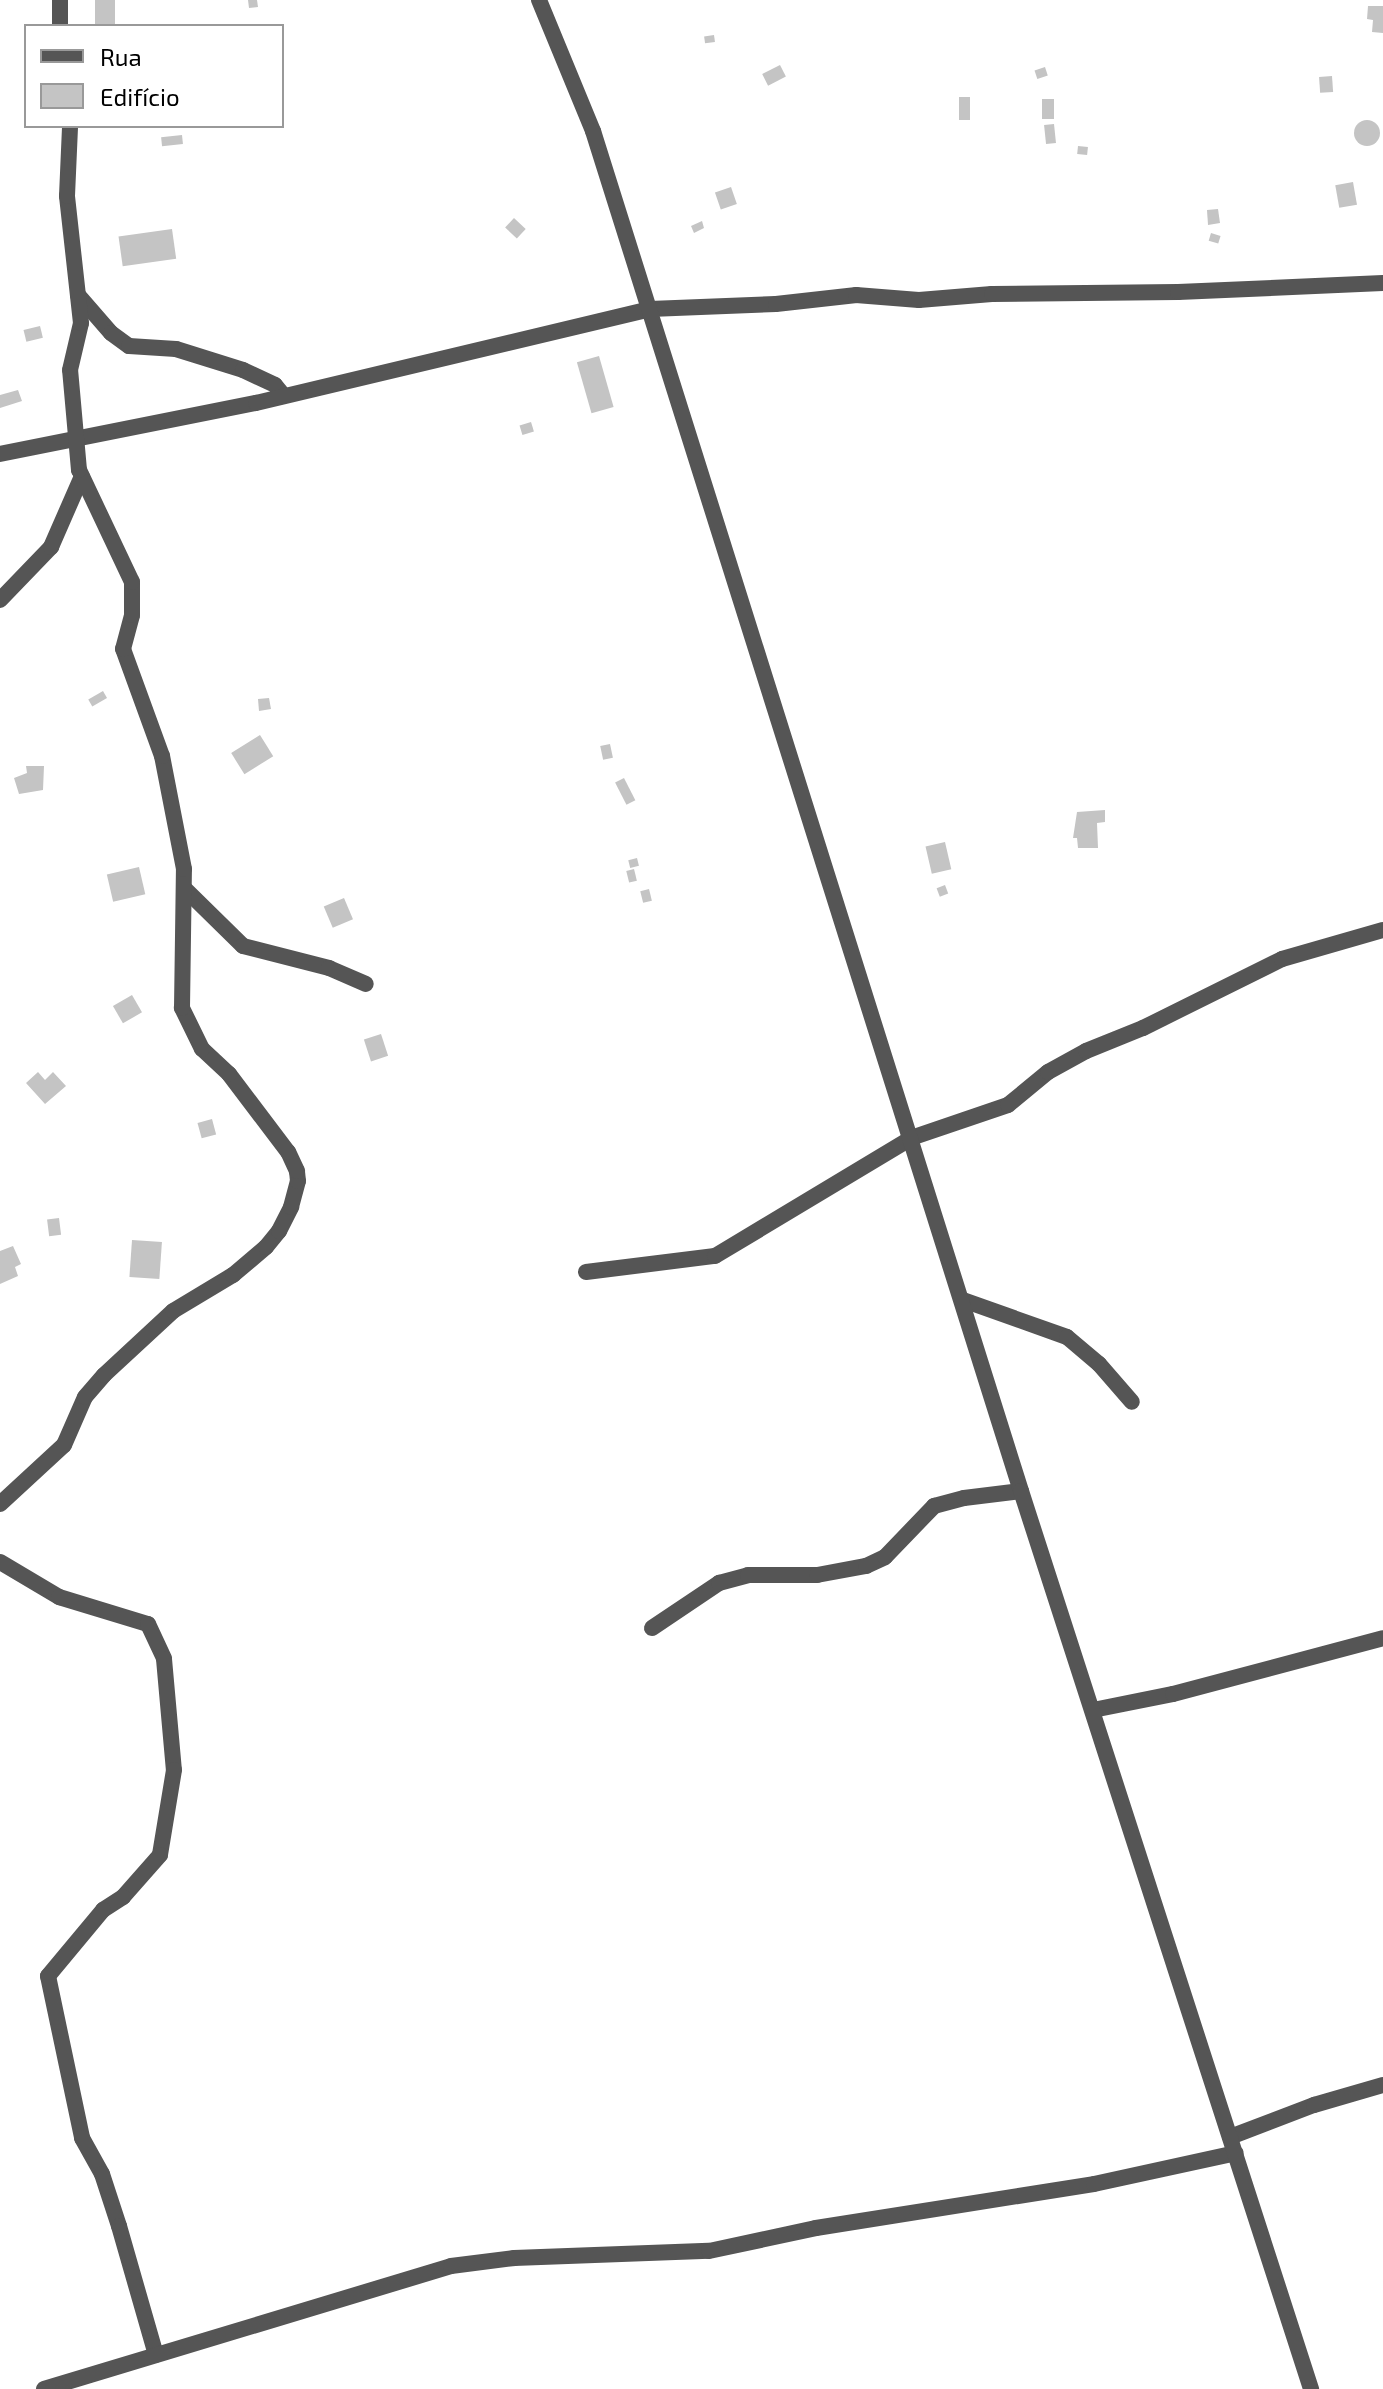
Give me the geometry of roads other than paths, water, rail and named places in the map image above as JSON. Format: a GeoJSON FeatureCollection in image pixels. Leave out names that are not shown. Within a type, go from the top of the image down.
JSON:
{"type":"FeatureCollection","features":[{"type":"Feature","properties":{"kind":"street"},"geometry":{"type":"LineString","coordinates":[[60,0],[60,24]]}},
{"type":"Feature","properties":{"kind":"street"},"geometry":{"type":"LineString","coordinates":[[539,0],[593,131],[1021,1491],[1311,2389]]}},
{"type":"Feature","properties":{"kind":"street"},"geometry":{"type":"LineString","coordinates":[[0,1504],[64,1445],[85,1397],[104,1375],[173,1311],[233,1275],[266,1247],[279,1231],[296,1192],[297,1171],[288,1152],[229,1074],[202,1049],[182,1008],[186,890],[162,756],[123,649],[132,615],[132,582],[82,476],[76,440],[70,370],[81,323],[67,196],[70,128]]}},
{"type":"Feature","properties":{"kind":"street"},"geometry":{"type":"LineString","coordinates":[[0,454],[284,396],[650,309],[776,304],[856,295],[919,300],[992,294],[1221,291],[1383,283]]}},
{"type":"Feature","properties":{"kind":"street"},"geometry":{"type":"LineString","coordinates":[[78,295],[111,333],[129,346],[176,349],[243,370],[275,385],[284,396]]}},
{"type":"Feature","properties":{"kind":"street"},"geometry":{"type":"LineString","coordinates":[[0,600],[51,547],[82,476]]}},
{"type":"Feature","properties":{"kind":"street"},"geometry":{"type":"LineString","coordinates":[[186,890],[230,937],[243,946],[329,968],[366,984]]}},
{"type":"Feature","properties":{"kind":"street"},"geometry":{"type":"LineString","coordinates":[[586,1272],[715,1256],[911,1138],[1008,1105],[1063,1063],[1143,1028],[1282,959],[1383,930]]}},
{"type":"Feature","properties":{"kind":"street"},"geometry":{"type":"LineString","coordinates":[[963,1300],[1067,1337],[1099,1364],[1132,1402]]}},
{"type":"Feature","properties":{"kind":"street"},"geometry":{"type":"LineString","coordinates":[[652,1628],[719,1583],[748,1575],[817,1575],[866,1566],[885,1557],[934,1506],[964,1498],[1021,1491]]}},
{"type":"Feature","properties":{"kind":"street"},"geometry":{"type":"LineString","coordinates":[[0,1562],[59,1597],[148,1624],[164,1659],[174,1770],[160,1855],[123,1897],[103,1910],[48,1976],[82,2138],[102,2174],[156,2355]]}},
{"type":"Feature","properties":{"kind":"street"},"geometry":{"type":"LineString","coordinates":[[1093,1710],[1173,1694],[1383,1638]]}},
{"type":"Feature","properties":{"kind":"street"},"geometry":{"type":"LineString","coordinates":[[44,2389],[451,2266],[514,2258],[709,2251],[804,2230],[1094,2184],[1233,2145],[1328,2100],[1383,2085]]}}]}
